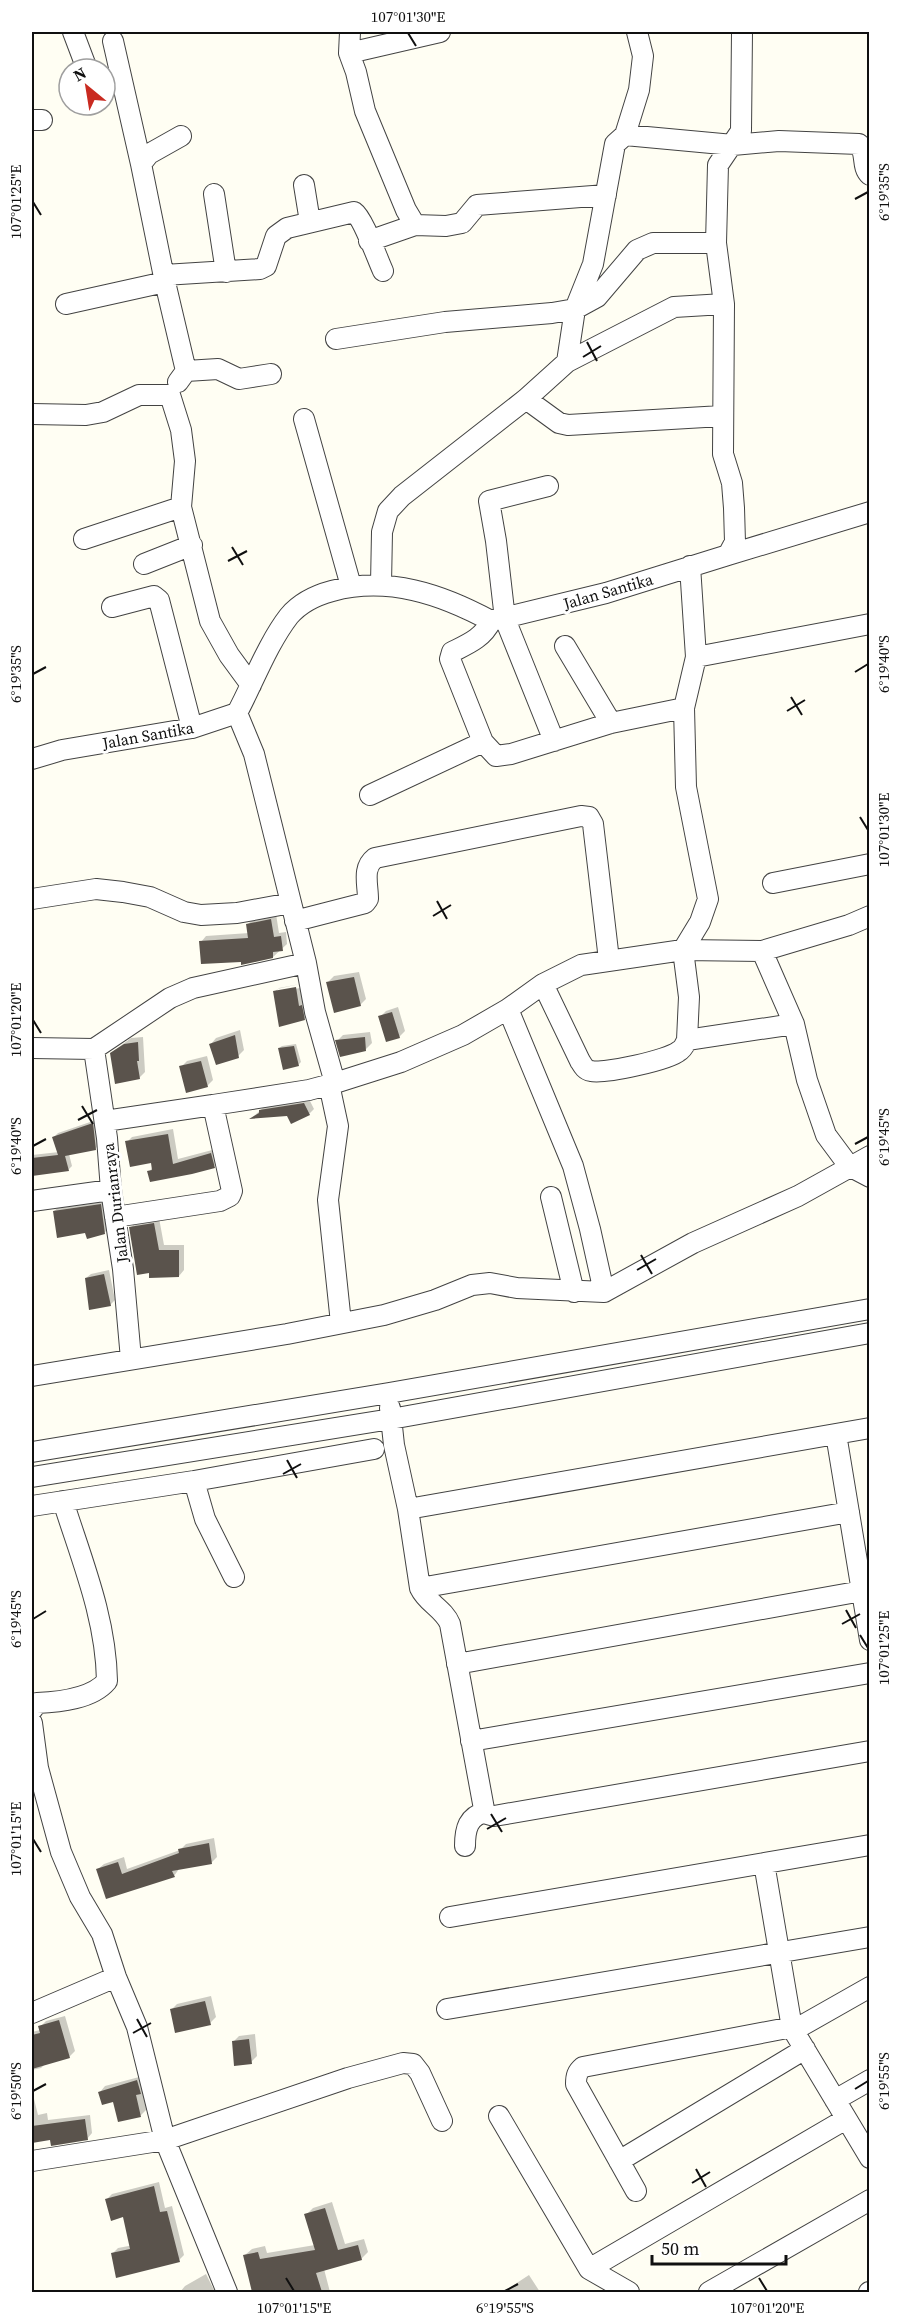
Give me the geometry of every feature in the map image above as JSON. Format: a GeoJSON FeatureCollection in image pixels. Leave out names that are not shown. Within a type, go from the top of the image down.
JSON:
{"type":"FeatureCollection","features":[{"type":"Feature","properties":{"kind":"street"},"geometry":{"type":"LineString","coordinates":[[73,32],[82,57]]}},
{"type":"Feature","properties":{"kind":"street"},"geometry":{"type":"LineString","coordinates":[[350,32],[349,53],[365,111],[406,210],[415,225]]}},
{"type":"Feature","properties":{"kind":"street"},"geometry":{"type":"LineString","coordinates":[[349,53],[440,32]]}},
{"type":"Feature","properties":{"kind":"street"},"geometry":{"type":"LineString","coordinates":[[567,362],[575,309],[593,264],[615,144],[625,135],[639,90],[643,56],[637,32]]}},
{"type":"Feature","properties":{"kind":"street"},"geometry":{"type":"LineString","coordinates":[[728,555],[735,542],[732,483],[723,454],[724,304],[716,243],[718,165],[741,130],[742,32]]}},
{"type":"Feature","properties":{"kind":"street"},"geometry":{"type":"LineString","coordinates":[[113,41],[186,371],[170,394]]}},
{"type":"Feature","properties":{"kind":"street"},"geometry":{"type":"LineString","coordinates":[[141,164],[149,154],[181,135]]}},
{"type":"Feature","properties":{"kind":"street"},"geometry":{"type":"LineString","coordinates":[[625,135],[733,145],[779,141],[859,144],[863,149],[865,170],[870,175]]}},
{"type":"Feature","properties":{"kind":"street"},"geometry":{"type":"LineString","coordinates":[[303,185],[310,222]]}},
{"type":"Feature","properties":{"kind":"street"},"geometry":{"type":"LineString","coordinates":[[214,194],[226,272]]}},
{"type":"Feature","properties":{"kind":"street"},"geometry":{"type":"LineString","coordinates":[[369,241],[415,225],[446,226],[462,223],[477,206],[606,195]]}},
{"type":"Feature","properties":{"kind":"street"},"geometry":{"type":"LineString","coordinates":[[66,304],[164,278],[250,271],[266,266],[276,236],[287,228],[354,212],[361,217],[383,271]]}},
{"type":"Feature","properties":{"kind":"street"},"geometry":{"type":"LineString","coordinates":[[336,339],[445,322],[575,309],[597,297],[637,250],[654,243],[716,243]]}},
{"type":"Feature","properties":{"kind":"street"},"geometry":{"type":"LineString","coordinates":[[381,584],[382,532],[388,511],[402,496],[526,399],[567,362],[674,307],[724,304]]}},
{"type":"Feature","properties":{"kind":"street"},"geometry":{"type":"LineString","coordinates":[[186,371],[218,369],[239,379],[271,374]]}},
{"type":"Feature","properties":{"kind":"street"},"geometry":{"type":"LineString","coordinates":[[32,414],[86,415],[103,412],[139,395],[170,394]]}},
{"type":"Feature","properties":{"kind":"street"},"geometry":{"type":"LineString","coordinates":[[170,394],[181,430],[185,461],[181,507],[210,621],[229,655],[252,685]]}},
{"type":"Feature","properties":{"kind":"street"},"geometry":{"type":"LineString","coordinates":[[526,399],[559,423],[568,425],[722,416]]}},
{"type":"Feature","properties":{"kind":"street"},"geometry":{"type":"LineString","coordinates":[[304,419],[351,586]]}},
{"type":"Feature","properties":{"kind":"street"},"geometry":{"type":"LineString","coordinates":[[548,486],[489,501],[496,541],[498,620],[554,741]]}},
{"type":"Feature","properties":{"kind":"street"},"geometry":{"type":"LineString","coordinates":[[84,539],[181,507]]}},
{"type":"Feature","properties":{"kind":"street","name":"Jalan Santika"},"geometry":{"type":"LineString","coordinates":[[498,620],[606,593],[870,512]]}},
{"type":"Feature","properties":{"kind":"street"},"geometry":{"type":"LineString","coordinates":[[144,564],[192,545]]}},
{"type":"Feature","properties":{"kind":"street"},"geometry":{"type":"LineString","coordinates":[[543,984],[580,1061],[590,1071],[604,1071],[668,1058],[681,1050],[687,1040],[689,997],[684,950],[700,922],[708,899],[686,787],[684,708],[696,657],[690,566]]}},
{"type":"Feature","properties":{"kind":"street"},"geometry":{"type":"LineString","coordinates":[[341,1323],[328,1200],[338,1126],[332,1083],[306,963],[254,754],[237,713],[290,616],[302,604],[322,594],[351,586],[381,584],[434,596],[498,620]]}},
{"type":"Feature","properties":{"kind":"street"},"geometry":{"type":"LineString","coordinates":[[112,607],[154,596],[159,600],[192,728]]}},
{"type":"Feature","properties":{"kind":"street"},"geometry":{"type":"LineString","coordinates":[[498,620],[478,639],[452,652],[450,659],[483,742],[496,756],[511,754],[611,723],[684,708]]}},
{"type":"Feature","properties":{"kind":"street"},"geometry":{"type":"LineString","coordinates":[[696,657],[870,624]]}},
{"type":"Feature","properties":{"kind":"street"},"geometry":{"type":"LineString","coordinates":[[565,646],[611,723]]}},
{"type":"Feature","properties":{"kind":"street","name":"Jalan Santika"},"geometry":{"type":"LineString","coordinates":[[32,759],[62,750],[192,728],[237,713]]}},
{"type":"Feature","properties":{"kind":"street"},"geometry":{"type":"LineString","coordinates":[[370,795],[483,742]]}},
{"type":"Feature","properties":{"kind":"street"},"geometry":{"type":"LineString","coordinates":[[32,898],[96,889],[150,897],[184,912],[201,915],[293,912],[364,903],[368,899],[366,868],[375,858],[580,816],[589,818],[593,824],[609,960]]}},
{"type":"Feature","properties":{"kind":"street"},"geometry":{"type":"LineString","coordinates":[[773,883],[870,864]]}},
{"type":"Feature","properties":{"kind":"street"},"geometry":{"type":"LineString","coordinates":[[105,1121],[309,1090],[401,1062],[463,1035],[543,984],[581,965],[684,950],[762,951],[849,925],[870,916]]}},
{"type":"Feature","properties":{"kind":"street"},"geometry":{"type":"LineString","coordinates":[[762,951],[794,1024],[807,1080],[826,1135],[849,1166],[870,1177]]}},
{"type":"Feature","properties":{"kind":"street"},"geometry":{"type":"LineString","coordinates":[[32,1048],[94,1049],[170,998],[193,988],[306,963]]}},
{"type":"Feature","properties":{"kind":"street"},"geometry":{"type":"LineString","coordinates":[[508,1008],[573,1166],[603,1292]]}},
{"type":"Feature","properties":{"kind":"street"},"geometry":{"type":"LineString","coordinates":[[687,1040],[794,1024]]}},
{"type":"Feature","properties":{"kind":"street","name":"Jalan Durianraya"},"geometry":{"type":"LineString","coordinates":[[94,1049],[105,1121],[111,1190],[132,1359]]}},
{"type":"Feature","properties":{"kind":"street"},"geometry":{"type":"LineString","coordinates":[[115,1217],[206,1204],[224,1200],[230,1196],[230,1184],[213,1105]]}},
{"type":"Feature","properties":{"kind":"street"},"geometry":{"type":"LineString","coordinates":[[32,1376],[384,1315],[435,1300],[472,1285],[490,1283],[517,1288],[603,1292],[693,1243],[798,1196],[870,1156]]}},
{"type":"Feature","properties":{"kind":"street"},"geometry":{"type":"LineString","coordinates":[[32,1201],[111,1190]]}},
{"type":"Feature","properties":{"kind":"street"},"geometry":{"type":"LineString","coordinates":[[551,1197],[574,1292]]}},
{"type":"Feature","properties":{"kind":"street"},"geometry":{"type":"LineString","coordinates":[[32,1452],[389,1394],[870,1309]]}},
{"type":"Feature","properties":{"kind":"street"},"geometry":{"type":"LineString","coordinates":[[32,1477],[391,1419],[870,1333]]}},
{"type":"Feature","properties":{"kind":"street"},"geometry":{"type":"LineString","coordinates":[[389,1394],[391,1419],[420,1588],[448,1619],[486,1812]]}},
{"type":"Feature","properties":{"kind":"street"},"geometry":{"type":"LineString","coordinates":[[408,1509],[870,1428]]}},
{"type":"Feature","properties":{"kind":"street"},"geometry":{"type":"LineString","coordinates":[[836,1434],[870,1640]]}},
{"type":"Feature","properties":{"kind":"street"},"geometry":{"type":"LineString","coordinates":[[32,1506],[194,1481],[374,1449]]}},
{"type":"Feature","properties":{"kind":"street"},"geometry":{"type":"LineString","coordinates":[[194,1481],[205,1519],[234,1577]]}},
{"type":"Feature","properties":{"kind":"street"},"geometry":{"type":"LineString","coordinates":[[32,1710],[37,1703],[59,1702],[100,1690],[107,1681],[107,1661],[92,1585],[63,1501]]}},
{"type":"Feature","properties":{"kind":"street"},"geometry":{"type":"LineString","coordinates":[[420,1588],[849,1512]]}},
{"type":"Feature","properties":{"kind":"street"},"geometry":{"type":"LineString","coordinates":[[457,1664],[862,1591]]}},
{"type":"Feature","properties":{"kind":"street"},"geometry":{"type":"LineString","coordinates":[[471,1741],[870,1673]]}},
{"type":"Feature","properties":{"kind":"street"},"geometry":{"type":"LineString","coordinates":[[32,1723],[38,1768],[61,1851],[80,1897],[102,1934],[116,1977],[137,2027],[165,2140],[227,2292]]}},
{"type":"Feature","properties":{"kind":"street"},"geometry":{"type":"LineString","coordinates":[[465,1846],[466,1828],[469,1823],[476,1815],[486,1812],[494,1816],[870,1751]]}},
{"type":"Feature","properties":{"kind":"street"},"geometry":{"type":"LineString","coordinates":[[450,1917],[870,1845]]}},
{"type":"Feature","properties":{"kind":"street"},"geometry":{"type":"LineString","coordinates":[[764,1863],[792,2028],[870,2158]]}},
{"type":"Feature","properties":{"kind":"street"},"geometry":{"type":"LineString","coordinates":[[447,2009],[870,1936]]}},
{"type":"Feature","properties":{"kind":"street"},"geometry":{"type":"LineString","coordinates":[[32,2013],[116,1977]]}},
{"type":"Feature","properties":{"kind":"street"},"geometry":{"type":"LineString","coordinates":[[636,2191],[576,2084],[577,2073],[580,2069],[595,2064],[792,2028],[815,2019],[870,1987]]}},
{"type":"Feature","properties":{"kind":"street"},"geometry":{"type":"LineString","coordinates":[[619,2162],[805,2049]]}},
{"type":"Feature","properties":{"kind":"street"},"geometry":{"type":"LineString","coordinates":[[32,2161],[165,2140],[348,2078],[403,2063],[413,2064],[420,2073],[442,2121]]}},
{"type":"Feature","properties":{"kind":"street"},"geometry":{"type":"LineString","coordinates":[[835,2100],[870,2080]]}},
{"type":"Feature","properties":{"kind":"street"},"geometry":{"type":"LineString","coordinates":[[499,2116],[589,2269],[629,2292]]}},
{"type":"Feature","properties":{"kind":"street"},"geometry":{"type":"LineString","coordinates":[[589,2269],[846,2119]]}},
{"type":"Feature","properties":{"kind":"street"},"geometry":{"type":"LineString","coordinates":[[709,2292],[870,2200]]}},
{"type":"Feature","properties":{"kind":"building"},"geometry":{"type":"Polygon","coordinates":[[[271,919],[274,937],[281,936],[283,951],[273,952],[273,958],[241,965],[241,962],[201,964],[199,941],[248,938],[246,924],[271,919]]]}},
{"type":"Feature","properties":{"kind":"building"},"geometry":{"type":"Polygon","coordinates":[[[354,977],[361,1006],[334,1013],[326,982],[354,977]]]}},
{"type":"Feature","properties":{"kind":"building"},"geometry":{"type":"Polygon","coordinates":[[[296,987],[299,1006],[302,1005],[305,1020],[279,1027],[273,991],[296,987]]]}},
{"type":"Feature","properties":{"kind":"building"},"geometry":{"type":"Polygon","coordinates":[[[392,1012],[400,1038],[386,1042],[378,1016],[392,1012]]]}},
{"type":"Feature","properties":{"kind":"building"},"geometry":{"type":"Polygon","coordinates":[[[235,1035],[239,1058],[216,1065],[209,1044],[235,1035]]]}},
{"type":"Feature","properties":{"kind":"building"},"geometry":{"type":"Polygon","coordinates":[[[365,1037],[366,1051],[340,1057],[335,1040],[365,1037]]]}},
{"type":"Feature","properties":{"kind":"building"},"geometry":{"type":"Polygon","coordinates":[[[138,1042],[139,1061],[137,1061],[140,1079],[115,1084],[110,1053],[124,1044],[138,1042]]]}},
{"type":"Feature","properties":{"kind":"building"},"geometry":{"type":"Polygon","coordinates":[[[294,1046],[299,1066],[283,1070],[278,1048],[294,1046]]]}},
{"type":"Feature","properties":{"kind":"building"},"geometry":{"type":"Polygon","coordinates":[[[201,1061],[208,1087],[186,1093],[179,1066],[201,1061]]]}},
{"type":"Feature","properties":{"kind":"building"},"geometry":{"type":"Polygon","coordinates":[[[304,1103],[310,1115],[291,1124],[287,1116],[249,1119],[259,1113],[259,1110],[304,1103]]]}},
{"type":"Feature","properties":{"kind":"building"},"geometry":{"type":"Polygon","coordinates":[[[93,1123],[96,1150],[65,1156],[69,1171],[32,1176],[32,1158],[58,1155],[52,1137],[93,1123]]]}},
{"type":"Feature","properties":{"kind":"building"},"geometry":{"type":"Polygon","coordinates":[[[168,1134],[173,1164],[211,1153],[215,1168],[150,1182],[147,1171],[152,1170],[151,1163],[130,1167],[125,1141],[168,1134]]]}},
{"type":"Feature","properties":{"kind":"building"},"geometry":{"type":"Polygon","coordinates":[[[101,1204],[105,1234],[87,1239],[85,1233],[57,1238],[53,1211],[101,1204]]]}},
{"type":"Feature","properties":{"kind":"building"},"geometry":{"type":"Polygon","coordinates":[[[154,1223],[159,1250],[179,1250],[179,1277],[149,1278],[149,1273],[137,1275],[129,1227],[154,1223]]]}},
{"type":"Feature","properties":{"kind":"building"},"geometry":{"type":"Polygon","coordinates":[[[104,1274],[111,1306],[89,1310],[85,1278],[104,1274]]]}},
{"type":"Feature","properties":{"kind":"building"},"geometry":{"type":"Polygon","coordinates":[[[209,1843],[212,1864],[172,1871],[175,1877],[106,1899],[96,1869],[118,1862],[122,1874],[179,1853],[178,1849],[209,1843]]]}},
{"type":"Feature","properties":{"kind":"building"},"geometry":{"type":"Polygon","coordinates":[[[205,2001],[211,2025],[175,2033],[170,2009],[205,2001]]]}},
{"type":"Feature","properties":{"kind":"building"},"geometry":{"type":"Polygon","coordinates":[[[59,2020],[70,2058],[32,2069],[32,2035],[40,2033],[38,2026],[59,2020]]]}},
{"type":"Feature","properties":{"kind":"building"},"geometry":{"type":"Polygon","coordinates":[[[249,2039],[252,2064],[234,2066],[232,2041],[249,2039]]]}},
{"type":"Feature","properties":{"kind":"building"},"geometry":{"type":"Polygon","coordinates":[[[137,2080],[141,2094],[136,2095],[141,2117],[118,2122],[113,2102],[102,2105],[98,2092],[137,2080]]]}},
{"type":"Feature","properties":{"kind":"building"},"geometry":{"type":"Polygon","coordinates":[[[85,2119],[88,2140],[51,2146],[50,2140],[32,2143],[32,2126],[85,2119]]]}},
{"type":"Feature","properties":{"kind":"building"},"geometry":{"type":"Polygon","coordinates":[[[154,2186],[160,2212],[167,2211],[180,2262],[116,2278],[111,2253],[130,2249],[123,2217],[111,2221],[105,2199],[154,2186]]]}},
{"type":"Feature","properties":{"kind":"building"},"geometry":{"type":"Polygon","coordinates":[[[325,2208],[338,2250],[358,2245],[362,2260],[316,2273],[322,2292],[252,2292],[243,2255],[258,2252],[260,2259],[315,2250],[304,2214],[325,2208]]]}}]}
